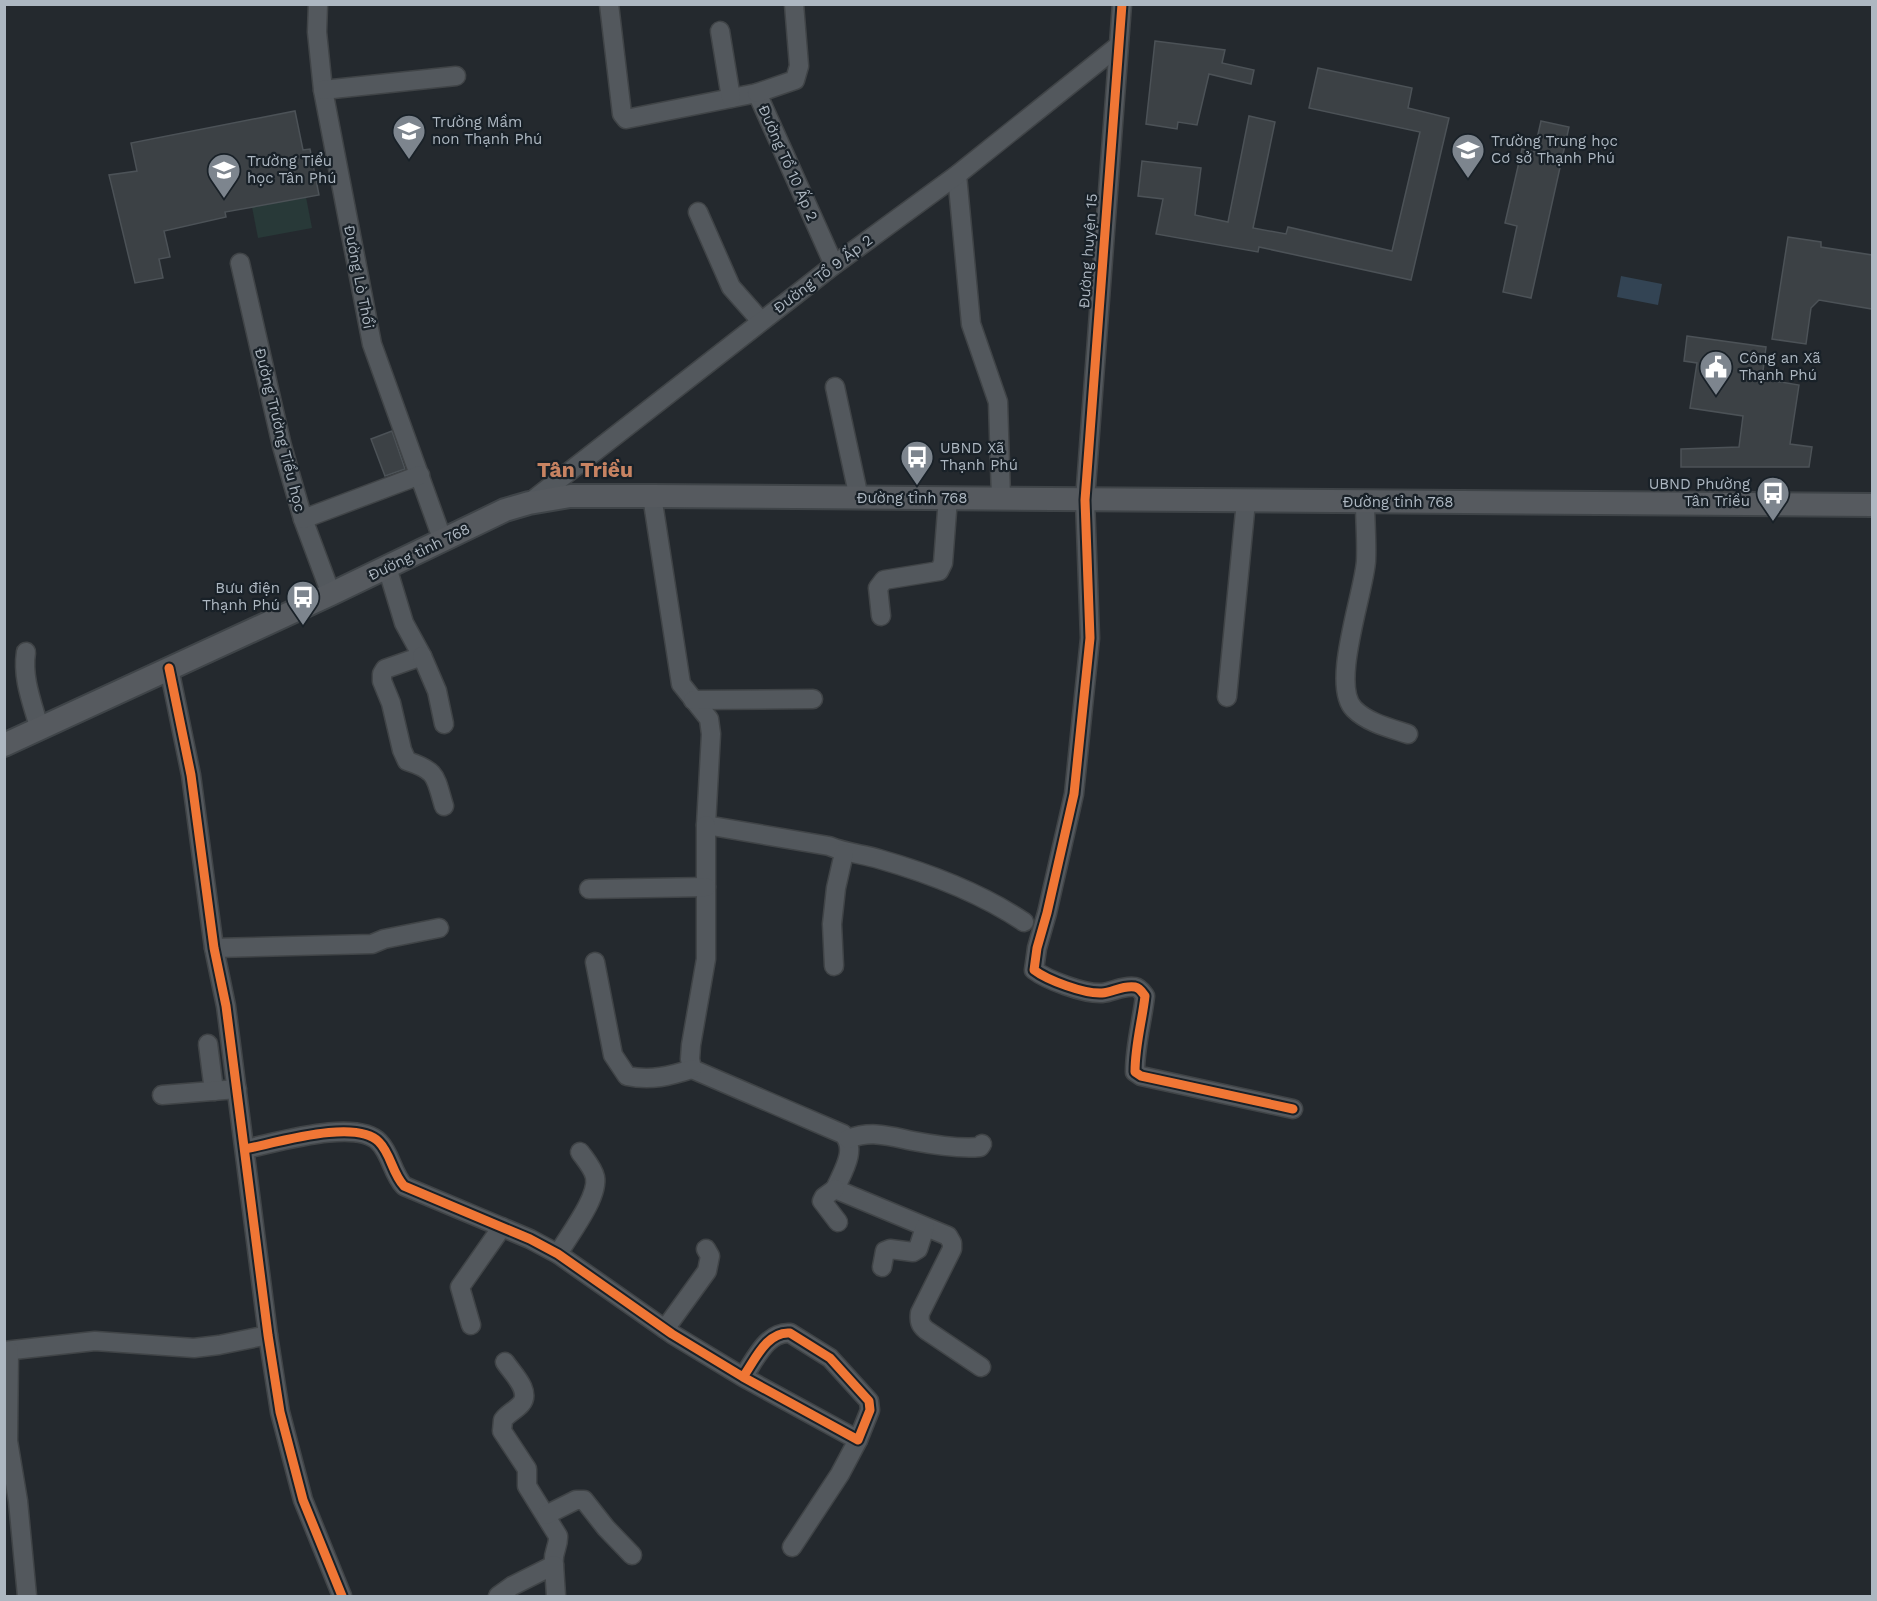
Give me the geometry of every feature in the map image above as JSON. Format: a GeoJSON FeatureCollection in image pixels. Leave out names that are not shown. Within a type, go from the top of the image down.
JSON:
{"type":"FeatureCollection","features":[{"type":"Feature","properties":{"kind":"main road","name":"Đường tỉnh 768"},"geometry":{"type":"LineString","coordinates":[[4,745],[331,594],[505,510],[529,502],[570,496],[1872,505]]}},
{"type":"Feature","properties":{"kind":"street","name":"Đường Lò Thổi"},"geometry":{"type":"LineString","coordinates":[[318,4],[317,32],[323,90],[372,344],[443,541]]}},
{"type":"Feature","properties":{"kind":"street","name":"Đường Tổ 10 Ấp 2"},"geometry":{"type":"LineString","coordinates":[[609,4],[622,114],[626,119],[632,120],[757,93],[834,266]]}},
{"type":"Feature","properties":{"kind":"street"},"geometry":{"type":"LineString","coordinates":[[757,93],[795,80],[799,66],[794,4]]}},
{"type":"Feature","properties":{"kind":"street","name":"Đường huyện 15"},"geometry":{"type":"LineString","coordinates":[[1122,4],[1085,500],[1090,638],[1074,794],[1047,913],[1036,948],[1034,970],[1040,975],[1076,988],[1101,993],[1122,987],[1142,990],[1145,996],[1137,1033],[1135,1063],[1135,1071],[1141,1076],[1293,1109]]}},
{"type":"Feature","properties":{"kind":"street"},"geometry":{"type":"LineString","coordinates":[[720,31],[731,98]]}},
{"type":"Feature","properties":{"kind":"street","name":"Đường Tổ 9 Ấp 2"},"geometry":{"type":"LineString","coordinates":[[529,502],[761,321],[957,175],[1118,46]]}},
{"type":"Feature","properties":{"kind":"street"},"geometry":{"type":"LineString","coordinates":[[323,90],[456,76]]}},
{"type":"Feature","properties":{"kind":"street"},"geometry":{"type":"LineString","coordinates":[[957,175],[971,324],[993,382],[998,402],[1001,498]]}},
{"type":"Feature","properties":{"kind":"street"},"geometry":{"type":"LineString","coordinates":[[698,212],[731,287],[761,321]]}},
{"type":"Feature","properties":{"kind":"street","name":"Đường Trường Tiểu học"},"geometry":{"type":"LineString","coordinates":[[240,263],[282,446],[303,519],[331,594]]}},
{"type":"Feature","properties":{"kind":"street"},"geometry":{"type":"LineString","coordinates":[[835,387],[859,498]]}},
{"type":"Feature","properties":{"kind":"street"},"geometry":{"type":"LineString","coordinates":[[303,519],[420,475]]}},
{"type":"Feature","properties":{"kind":"street"},"geometry":{"type":"LineString","coordinates":[[652,496],[681,684],[709,719],[711,734],[706,825],[706,959],[691,1045],[692,1069]]}},
{"type":"Feature","properties":{"kind":"street"},"geometry":{"type":"LineString","coordinates":[[881,616],[878,588],[884,580],[939,572],[943,563],[948,498]]}},
{"type":"Feature","properties":{"kind":"street"},"geometry":{"type":"LineString","coordinates":[[1227,697],[1246,501]]}},
{"type":"Feature","properties":{"kind":"street"},"geometry":{"type":"LineString","coordinates":[[1365,502],[1366,562],[1350,631],[1347,694],[1353,709],[1371,721],[1408,734]]}},
{"type":"Feature","properties":{"kind":"street"},"geometry":{"type":"LineString","coordinates":[[387,567],[404,623],[437,691],[444,724]]}},
{"type":"Feature","properties":{"kind":"street"},"geometry":{"type":"LineString","coordinates":[[26,652],[24,666],[39,727]]}},
{"type":"Feature","properties":{"kind":"street"},"geometry":{"type":"LineString","coordinates":[[422,656],[385,669],[382,681],[391,703],[402,750],[407,761],[426,767],[435,777],[444,806]]}},
{"type":"Feature","properties":{"kind":"street"},"geometry":{"type":"LineString","coordinates":[[170,668],[191,775],[214,948],[226,1006],[280,1412],[293,1464],[318,1542],[342,1596]]}},
{"type":"Feature","properties":{"kind":"street"},"geometry":{"type":"LineString","coordinates":[[693,700],[813,699]]}},
{"type":"Feature","properties":{"kind":"street"},"geometry":{"type":"LineString","coordinates":[[706,825],[830,846],[844,853],[877,859],[963,889],[1024,922]]}},
{"type":"Feature","properties":{"kind":"street"},"geometry":{"type":"LineString","coordinates":[[834,966],[832,924],[844,853]]}},
{"type":"Feature","properties":{"kind":"street"},"geometry":{"type":"LineString","coordinates":[[590,889],[706,887]]}},
{"type":"Feature","properties":{"kind":"street"},"geometry":{"type":"LineString","coordinates":[[214,948],[372,944],[439,928]]}},
{"type":"Feature","properties":{"kind":"street"},"geometry":{"type":"LineString","coordinates":[[595,962],[613,1055],[627,1076],[661,1078],[692,1069],[843,1134],[848,1139],[849,1157],[836,1189],[822,1201],[838,1222]]}},
{"type":"Feature","properties":{"kind":"street"},"geometry":{"type":"LineString","coordinates":[[208,1044],[213,1091]]}},
{"type":"Feature","properties":{"kind":"street"},"geometry":{"type":"LineString","coordinates":[[162,1095],[237,1089]]}},
{"type":"Feature","properties":{"kind":"street"},"geometry":{"type":"LineString","coordinates":[[245,1149],[339,1131],[363,1132],[372,1136],[382,1144],[395,1175],[404,1186],[530,1239],[558,1254],[665,1329],[743,1377],[858,1440]]}},
{"type":"Feature","properties":{"kind":"street"},"geometry":{"type":"LineString","coordinates":[[848,1139],[863,1134],[893,1136],[967,1148],[980,1147],[982,1144]]}},
{"type":"Feature","properties":{"kind":"street"},"geometry":{"type":"LineString","coordinates":[[558,1254],[591,1198],[595,1184],[594,1174],[580,1152]]}},
{"type":"Feature","properties":{"kind":"street"},"geometry":{"type":"LineString","coordinates":[[836,1189],[948,1236],[952,1249],[920,1313],[920,1320],[922,1326],[981,1367]]}},
{"type":"Feature","properties":{"kind":"street"},"geometry":{"type":"LineString","coordinates":[[471,1325],[460,1287],[502,1227]]}},
{"type":"Feature","properties":{"kind":"street"},"geometry":{"type":"LineString","coordinates":[[882,1267],[885,1251],[890,1249],[913,1252],[918,1249],[925,1227]]}},
{"type":"Feature","properties":{"kind":"street"},"geometry":{"type":"LineString","coordinates":[[665,1329],[707,1271],[710,1256],[706,1249]]}},
{"type":"Feature","properties":{"kind":"street"},"geometry":{"type":"LineString","coordinates":[[743,1377],[770,1339],[781,1332],[790,1333],[830,1359],[869,1401],[870,1410],[858,1440],[840,1474],[792,1547]]}},
{"type":"Feature","properties":{"kind":"street"},"geometry":{"type":"LineString","coordinates":[[27,1596],[18,1501],[8,1442],[7,1351],[95,1341],[194,1348],[219,1346],[268,1335]]}},
{"type":"Feature","properties":{"kind":"street"},"geometry":{"type":"LineString","coordinates":[[505,1362],[521,1384],[524,1397],[521,1404],[503,1420],[502,1431],[522,1460],[527,1470],[527,1486],[558,1536],[553,1554],[556,1596]]}},
{"type":"Feature","properties":{"kind":"street"},"geometry":{"type":"LineString","coordinates":[[546,1515],[576,1500],[584,1500],[606,1528],[632,1554]]}},
{"type":"Feature","properties":{"kind":"street"},"geometry":{"type":"LineString","coordinates":[[498,1596],[512,1586],[554,1565]]}},
{"type":"Feature","properties":{"kind":"shaded area"},"geometry":{"type":"Polygon","coordinates":[[[306,197],[312,228],[258,238],[252,207],[306,197]]]}},
{"type":"Feature","properties":{"kind":"water"},"geometry":{"type":"Polygon","coordinates":[[[1621,276],[1662,284],[1658,305],[1617,297],[1621,276]]]}},
{"type":"Feature","properties":{"kind":"building"},"geometry":{"type":"Polygon","coordinates":[[[1155,41],[1225,50],[1222,63],[1254,70],[1251,84],[1209,74],[1197,125],[1178,122],[1177,129],[1146,124],[1155,41]]]}},
{"type":"Feature","properties":{"kind":"building"},"geometry":{"type":"Polygon","coordinates":[[[1318,68],[1412,88],[1408,108],[1449,118],[1411,280],[1259,247],[1258,252],[1156,234],[1163,199],[1138,196],[1142,161],[1201,168],[1195,215],[1228,222],[1249,116],[1275,122],[1253,228],[1286,234],[1288,227],[1392,251],[1420,132],[1309,108],[1318,68]]]}},
{"type":"Feature","properties":{"kind":"building"},"geometry":{"type":"Polygon","coordinates":[[[295,111],[303,150],[310,149],[319,195],[225,212],[226,217],[164,231],[170,257],[159,259],[163,278],[135,283],[109,175],[137,171],[131,143],[295,111]]]}},
{"type":"Feature","properties":{"kind":"building"},"geometry":{"type":"Polygon","coordinates":[[[1541,121],[1569,127],[1531,298],[1503,292],[1517,226],[1505,223],[1522,149],[1534,152],[1541,121]]]}},
{"type":"Feature","properties":{"kind":"building"},"geometry":{"type":"Polygon","coordinates":[[[1788,237],[1821,242],[1821,247],[1872,255],[1872,309],[1819,300],[1811,308],[1806,344],[1772,339],[1788,237]]]}},
{"type":"Feature","properties":{"kind":"building"},"geometry":{"type":"Polygon","coordinates":[[[1687,336],[1766,347],[1762,379],[1799,385],[1790,444],[1812,447],[1809,467],[1681,467],[1681,449],[1739,447],[1743,416],[1690,408],[1697,363],[1684,361],[1687,336]]]}},
{"type":"Feature","properties":{"kind":"building"},"geometry":{"type":"Polygon","coordinates":[[[392,431],[405,469],[385,476],[371,439],[392,431]]]}},
{"type":"Feature","properties":{"kind":"cycle path"},"geometry":{"type":"LineString","coordinates":[[1122,4],[1085,500],[1090,638],[1074,794],[1037,948],[1034,970],[1056,982],[1094,993],[1131,987],[1141,990],[1145,996],[1135,1062],[1135,1072],[1141,1076],[1293,1109]]}},
{"type":"Feature","properties":{"kind":"cycle path"},"geometry":{"type":"LineString","coordinates":[[169,668],[191,775],[214,948],[226,1006],[280,1412],[303,1500],[342,1596]]}},
{"type":"Feature","properties":{"kind":"cycle path"},"geometry":{"type":"LineString","coordinates":[[245,1149],[315,1134],[353,1132],[368,1135],[383,1147],[404,1186],[530,1239],[558,1254],[672,1334],[743,1377],[858,1440],[870,1410],[869,1401],[830,1358],[790,1333],[782,1334],[768,1342],[743,1377]]}},
{"type":"Feature","properties":{"kind":"place","name":"Trường Mầm non Thạnh Phú"},"geometry":{"type":"Point","coordinates":[409,160]}},
{"type":"Feature","properties":{"kind":"place","name":"Trường Trung học Cơ sở Thạnh Phú"},"geometry":{"type":"Point","coordinates":[1468,179]}},
{"type":"Feature","properties":{"kind":"place","name":"Trường Tiểu học Tân Phú"},"geometry":{"type":"Point","coordinates":[224,199]}},
{"type":"Feature","properties":{"kind":"place","name":"Công an Xã Thạnh Phú"},"geometry":{"type":"Point","coordinates":[1716,396]}},
{"type":"Feature","properties":{"kind":"place","name":"UBND Xã Thạnh Phú"},"geometry":{"type":"Point","coordinates":[917,486]}},
{"type":"Feature","properties":{"kind":"place","name":"UBND Phường Tân Triều"},"geometry":{"type":"Point","coordinates":[1773,522]}},
{"type":"Feature","properties":{"kind":"place","name":"Bưu điện Thạnh Phú"},"geometry":{"type":"Point","coordinates":[303,626]}},
{"type":"Feature","properties":{"kind":"district","name":"Tân Triều"},"geometry":{"type":"Point","coordinates":[585,470]}}]}
